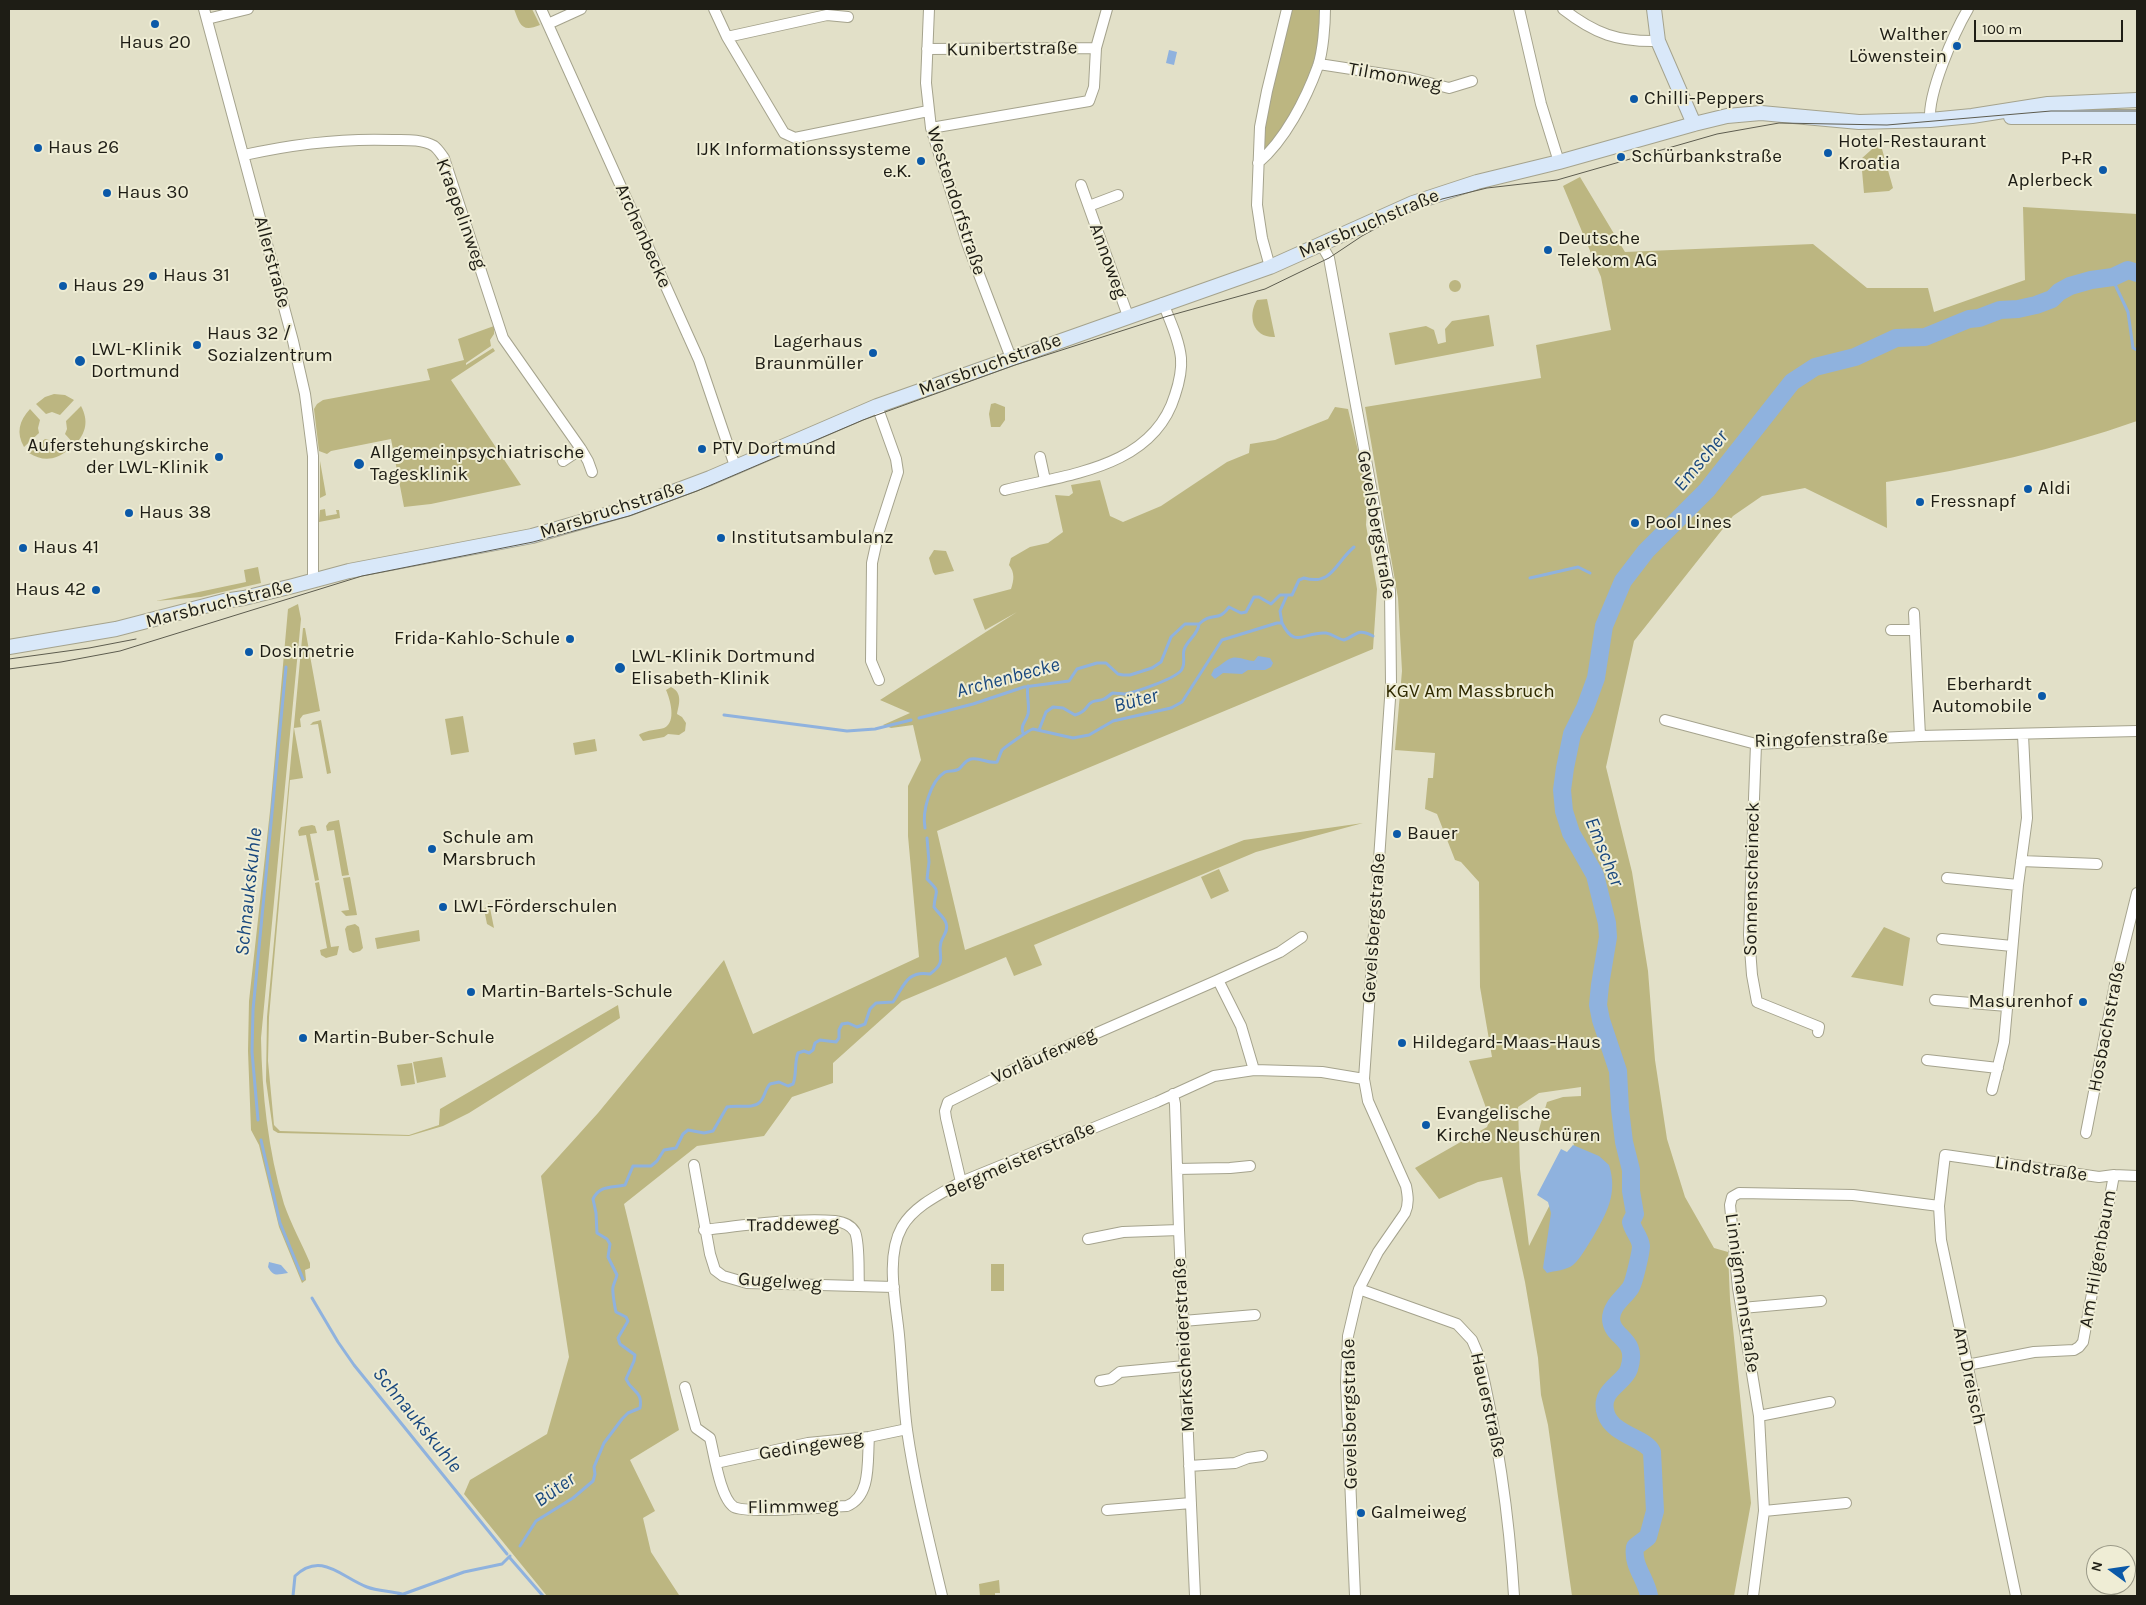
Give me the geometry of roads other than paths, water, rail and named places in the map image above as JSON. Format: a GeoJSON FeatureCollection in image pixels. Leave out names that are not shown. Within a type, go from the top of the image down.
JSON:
{"type":"FeatureCollection","features":[{"type":"Feature","properties":{"kind":"street"},"geometry":{"type":"LineString","coordinates":[[206,14],[248,9]]}},
{"type":"Feature","properties":{"kind":"street","name":"Archenbecke"},"geometry":{"type":"LineString","coordinates":[[541,9],[699,360],[735,466]]}},
{"type":"Feature","properties":{"kind":"street"},"geometry":{"type":"LineString","coordinates":[[548,24],[581,9]]}},
{"type":"Feature","properties":{"kind":"street"},"geometry":{"type":"LineString","coordinates":[[714,9],[726,37],[784,133],[789,137],[795,138],[928,111]]}},
{"type":"Feature","properties":{"kind":"street","name":"Westendorfstraße"},"geometry":{"type":"LineString","coordinates":[[929,9],[926,83],[931,128],[968,243],[1011,358]]}},
{"type":"Feature","properties":{"kind":"street"},"geometry":{"type":"LineString","coordinates":[[931,128],[1089,101],[1094,86],[1096,48],[1107,9]]}},
{"type":"Feature","properties":{"kind":"street"},"geometry":{"type":"LineString","coordinates":[[1270,267],[1262,238],[1257,205],[1260,127],[1266,91],[1287,9]]}},
{"type":"Feature","properties":{"kind":"street"},"geometry":{"type":"LineString","coordinates":[[1258,164],[1278,144],[1305,95],[1319,64],[1325,9]]}},
{"type":"Feature","properties":{"kind":"street"},"geometry":{"type":"LineString","coordinates":[[1519,9],[1541,104],[1559,162]]}},
{"type":"Feature","properties":{"kind":"street"},"geometry":{"type":"LineString","coordinates":[[1563,9],[1585,25],[1609,36],[1634,42],[1658,41]]}},
{"type":"Feature","properties":{"kind":"street"},"geometry":{"type":"LineString","coordinates":[[1654,9],[1658,41],[1694,124]]}},
{"type":"Feature","properties":{"kind":"street"},"geometry":{"type":"LineString","coordinates":[[1930,120],[1930,108],[1946,58],[1968,9]]}},
{"type":"Feature","properties":{"kind":"street","name":"Allerstraße"},"geometry":{"type":"LineString","coordinates":[[206,14],[291,332],[305,394],[312,456],[313,580]]}},
{"type":"Feature","properties":{"kind":"street"},"geometry":{"type":"LineString","coordinates":[[726,37],[827,15],[848,17]]}},
{"type":"Feature","properties":{"kind":"street","name":"Kunibertstraße"},"geometry":{"type":"LineString","coordinates":[[927,49],[1096,48]]}},
{"type":"Feature","properties":{"kind":"street","name":"Tilmonweg"},"geometry":{"type":"LineString","coordinates":[[1319,64],[1410,78],[1449,88],[1472,82]]}},
{"type":"Feature","properties":{"kind":"street","name":"Marsbruchstraße"},"geometry":{"type":"LineString","coordinates":[[9,647],[116,629],[349,571],[532,536],[656,499],[877,406],[1163,303],[1270,267],[1413,203],[1477,182],[1559,162],[1694,124],[1726,116],[1761,113],[1859,122],[1930,120],[1972,116],[2048,104],[2137,100]]}},
{"type":"Feature","properties":{"kind":"street","name":"Marsbruchstraße"},"geometry":{"type":"LineString","coordinates":[[1972,116],[2137,117]]}},
{"type":"Feature","properties":{"kind":"street","name":"Kraepelinweg"},"geometry":{"type":"LineString","coordinates":[[244,155],[325,141],[365,139],[416,140],[435,147],[444,158],[503,338],[581,449],[592,472]]}},
{"type":"Feature","properties":{"kind":"street","name":"Annoweg"},"geometry":{"type":"LineString","coordinates":[[1082,185],[1128,316]]}},
{"type":"Feature","properties":{"kind":"street","name":"Annoweg"},"geometry":{"type":"LineString","coordinates":[[1089,206],[1118,195]]}},
{"type":"Feature","properties":{"kind":"street","name":"Gevelsbergstraße"},"geometry":{"type":"LineString","coordinates":[[1321,244],[1329,258],[1390,591],[1391,684],[1364,1079],[1368,1101],[1406,1186],[1408,1207],[1378,1252],[1359,1290],[1348,1336],[1346,1382],[1354,1596]]}},
{"type":"Feature","properties":{"kind":"street"},"geometry":{"type":"LineString","coordinates":[[1005,490],[1089,470],[1111,462],[1140,446],[1151,437],[1171,407],[1181,372],[1178,343],[1163,303]]}},
{"type":"Feature","properties":{"kind":"street"},"geometry":{"type":"LineString","coordinates":[[877,406],[896,458],[898,472],[879,531],[872,563],[871,661],[879,680]]}},
{"type":"Feature","properties":{"kind":"street"},"geometry":{"type":"LineString","coordinates":[[562,461],[581,449]]}},
{"type":"Feature","properties":{"kind":"street"},"geometry":{"type":"LineString","coordinates":[[1040,457],[1045,480]]}},
{"type":"Feature","properties":{"kind":"street"},"geometry":{"type":"LineString","coordinates":[[1914,612],[1920,736]]}},
{"type":"Feature","properties":{"kind":"street"},"geometry":{"type":"LineString","coordinates":[[1891,630],[1915,630]]}},
{"type":"Feature","properties":{"kind":"street","name":"Ringofenstraße"},"geometry":{"type":"LineString","coordinates":[[1664,720],[1756,744],[1920,736],[2137,731]]}},
{"type":"Feature","properties":{"kind":"street"},"geometry":{"type":"LineString","coordinates":[[1992,1090],[2004,1042],[2018,885],[2027,818],[2023,735]]}},
{"type":"Feature","properties":{"kind":"street","name":"Sonnenscheineck"},"geometry":{"type":"LineString","coordinates":[[1756,744],[1748,935],[1757,1002],[1819,1027],[1818,1032]]}},
{"type":"Feature","properties":{"kind":"street"},"geometry":{"type":"LineString","coordinates":[[2021,861],[2098,864]]}},
{"type":"Feature","properties":{"kind":"street"},"geometry":{"type":"LineString","coordinates":[[1947,878],[2018,885]]}},
{"type":"Feature","properties":{"kind":"street","name":"Hosbachstraße"},"geometry":{"type":"LineString","coordinates":[[2086,1133],[2117,974],[2137,893]]}},
{"type":"Feature","properties":{"kind":"street","name":"Vorläuferweg"},"geometry":{"type":"LineString","coordinates":[[961,1182],[946,1118],[945,1111],[948,1102],[1019,1067],[1280,952],[1302,937]]}},
{"type":"Feature","properties":{"kind":"street"},"geometry":{"type":"LineString","coordinates":[[1942,939],[2012,946]]}},
{"type":"Feature","properties":{"kind":"street"},"geometry":{"type":"LineString","coordinates":[[1218,980],[1241,1026],[1254,1070]]}},
{"type":"Feature","properties":{"kind":"street"},"geometry":{"type":"LineString","coordinates":[[1935,1000],[2007,1006]]}},
{"type":"Feature","properties":{"kind":"street"},"geometry":{"type":"LineString","coordinates":[[1927,1060],[1998,1068]]}},
{"type":"Feature","properties":{"kind":"street","name":"Bergmeisterstraße"},"geometry":{"type":"LineString","coordinates":[[942,1596],[925,1528],[907,1429],[894,1287],[894,1255],[901,1229],[910,1215],[961,1182],[1214,1076],[1254,1070],[1322,1072],[1364,1079]]}},
{"type":"Feature","properties":{"kind":"street","name":"Markscheiderstraße"},"geometry":{"type":"LineString","coordinates":[[1173,1094],[1176,1104],[1179,1230],[1195,1596]]}},
{"type":"Feature","properties":{"kind":"street","name":"Lindstraße"},"geometry":{"type":"LineString","coordinates":[[1945,1155],[2086,1176],[2137,1176]]}},
{"type":"Feature","properties":{"kind":"street","name":"Am Dreisch"},"geometry":{"type":"LineString","coordinates":[[1945,1155],[1938,1206],[1941,1240],[2016,1596]]}},
{"type":"Feature","properties":{"kind":"street","name":"Gugelweg"},"geometry":{"type":"LineString","coordinates":[[694,1165],[704,1230],[715,1270],[723,1276],[747,1283],[894,1287]]}},
{"type":"Feature","properties":{"kind":"street"},"geometry":{"type":"LineString","coordinates":[[1177,1168],[1250,1166]]}},
{"type":"Feature","properties":{"kind":"street","name":"Am Hilgenbaum"},"geometry":{"type":"LineString","coordinates":[[1967,1365],[2034,1352],[2074,1350],[2079,1347],[2082,1342],[2114,1175]]}},
{"type":"Feature","properties":{"kind":"street","name":"Linnigmannstraße"},"geometry":{"type":"LineString","coordinates":[[1753,1596],[1764,1512],[1759,1416],[1742,1308],[1730,1205],[1732,1197],[1739,1192],[1854,1195],[1938,1206]]}},
{"type":"Feature","properties":{"kind":"street","name":"Traddeweg"},"geometry":{"type":"LineString","coordinates":[[704,1230],[769,1222],[836,1221],[849,1224],[854,1231],[856,1240],[859,1286]]}},
{"type":"Feature","properties":{"kind":"street"},"geometry":{"type":"LineString","coordinates":[[1088,1239],[1123,1232],[1179,1230]]}},
{"type":"Feature","properties":{"kind":"street","name":"Hauerstraße"},"geometry":{"type":"LineString","coordinates":[[1359,1290],[1457,1324],[1472,1340],[1478,1354],[1500,1455],[1507,1504],[1514,1596]]}},
{"type":"Feature","properties":{"kind":"street"},"geometry":{"type":"LineString","coordinates":[[1742,1308],[1821,1301]]}},
{"type":"Feature","properties":{"kind":"street"},"geometry":{"type":"LineString","coordinates":[[1183,1321],[1255,1315]]}},
{"type":"Feature","properties":{"kind":"street"},"geometry":{"type":"LineString","coordinates":[[1100,1381],[1111,1379],[1120,1372],[1186,1366]]}},
{"type":"Feature","properties":{"kind":"street","name":"Flimmweg"},"geometry":{"type":"LineString","coordinates":[[685,1387],[696,1428],[710,1438],[723,1488],[728,1500],[734,1507],[744,1509],[798,1510],[847,1506],[854,1503],[865,1487],[868,1437]]}},
{"type":"Feature","properties":{"kind":"street"},"geometry":{"type":"LineString","coordinates":[[1759,1416],[1830,1402]]}},
{"type":"Feature","properties":{"kind":"street","name":"Gedingeweg"},"geometry":{"type":"LineString","coordinates":[[716,1463],[808,1443],[868,1437],[907,1429]]}},
{"type":"Feature","properties":{"kind":"street"},"geometry":{"type":"LineString","coordinates":[[1189,1466],[1235,1463],[1248,1458],[1262,1456]]}},
{"type":"Feature","properties":{"kind":"street"},"geometry":{"type":"LineString","coordinates":[[1107,1510],[1191,1503]]}},
{"type":"Feature","properties":{"kind":"street"},"geometry":{"type":"LineString","coordinates":[[1764,1512],[1846,1503]]}},
{"type":"Feature","properties":{"kind":"water"},"geometry":{"type":"Polygon","coordinates":[[[1169,50],[1177,52],[1174,65],[1166,63],[1169,50]]]}},
{"type":"Feature","properties":{"kind":"water"},"geometry":{"type":"Polygon","coordinates":[[[1258,656],[1270,658],[1273,663],[1271,667],[1265,670],[1248,670],[1242,674],[1223,673],[1215,679],[1211,675],[1214,669],[1230,658],[1254,661],[1258,656]]]}},
{"type":"Feature","properties":{"kind":"water"},"geometry":{"type":"Polygon","coordinates":[[[1573,1145],[1599,1156],[1609,1165],[1612,1194],[1603,1220],[1579,1259],[1567,1268],[1547,1273],[1543,1268],[1551,1213],[1548,1202],[1537,1195],[1561,1149],[1567,1152],[1573,1145]]]}},
{"type":"Feature","properties":{"kind":"water"},"geometry":{"type":"Polygon","coordinates":[[[269,1262],[281,1265],[288,1273],[274,1274],[268,1267],[269,1262]]]}},
{"type":"Feature","properties":{"kind":"waterway","name":"Emscher"},"geometry":{"type":"LineString","coordinates":[[1649,1596],[1637,1566],[1635,1547],[1648,1537],[1655,1511],[1652,1452],[1649,1447],[1615,1427],[1606,1414],[1604,1406],[1608,1393],[1629,1369],[1631,1351],[1612,1326],[1611,1319],[1616,1305],[1631,1287],[1641,1246],[1631,1222],[1635,1214],[1631,1191],[1631,1170],[1624,1142],[1620,1109],[1618,1071],[1598,1005],[1608,937],[1607,923],[1595,875],[1571,833],[1564,811],[1562,790],[1572,734],[1585,708],[1596,678],[1604,626],[1623,581],[1646,551],[1707,490],[1792,382],[1815,367],[1855,357],[1896,338],[1925,337],[1969,319],[1979,318],[2000,310],[2036,305],[2052,299],[2059,292],[2070,286],[2091,280],[2113,277],[2128,270],[2137,273]]}},
{"type":"Feature","properties":{"kind":"waterway"},"geometry":{"type":"LineString","coordinates":[[2112,278],[2128,312],[2133,348],[2137,350]]}},
{"type":"Feature","properties":{"kind":"waterway","name":"Archenbecke"},"geometry":{"type":"LineString","coordinates":[[919,718],[973,704],[1024,687],[1069,681],[1077,669],[1097,663],[1106,663],[1118,674],[1123,675],[1130,675],[1152,668],[1161,662],[1171,637],[1185,624],[1199,624],[1208,618],[1222,615],[1229,607],[1241,613],[1246,612],[1254,597],[1259,597],[1271,604],[1280,595],[1292,595],[1299,580],[1304,578],[1321,579],[1327,576],[1354,547]]}},
{"type":"Feature","properties":{"kind":"waterway","name":"Büter"},"geometry":{"type":"LineString","coordinates":[[1530,578],[1578,567],[1590,573]]}},
{"type":"Feature","properties":{"kind":"waterway","name":"Büter"},"geometry":{"type":"LineString","coordinates":[[1616,584],[1620,588]]}},
{"type":"Feature","properties":{"kind":"waterway"},"geometry":{"type":"LineString","coordinates":[[1282,623],[1280,611],[1287,595]]}},
{"type":"Feature","properties":{"kind":"waterway","name":"Büter"},"geometry":{"type":"LineString","coordinates":[[925,828],[924,821],[928,797],[935,782],[945,772],[957,770],[971,759],[997,762],[1002,750],[1033,729],[1073,738],[1089,735],[1113,721],[1171,708],[1182,702],[1222,640],[1277,623],[1282,623],[1291,636],[1296,638],[1319,633],[1331,634],[1344,640],[1360,632],[1373,636]]}},
{"type":"Feature","properties":{"kind":"waterway"},"geometry":{"type":"LineString","coordinates":[[1039,730],[1046,712],[1053,707],[1063,708],[1075,715],[1082,712],[1092,702],[1104,699],[1113,693],[1125,694],[1138,691],[1179,673],[1184,662],[1185,646],[1197,631],[1199,624]]}},
{"type":"Feature","properties":{"kind":"waterway","name":"Schnaukskuhle"},"geometry":{"type":"LineString","coordinates":[[258,1120],[252,1052],[253,1010],[286,667]]}},
{"type":"Feature","properties":{"kind":"waterway"},"geometry":{"type":"LineString","coordinates":[[1023,733],[1022,730],[1028,711],[1028,686]]}},
{"type":"Feature","properties":{"kind":"waterway","name":"Archenbecke"},"geometry":{"type":"LineString","coordinates":[[724,715],[847,731],[875,729],[911,720]]}},
{"type":"Feature","properties":{"kind":"waterway","name":"Büter"},"geometry":{"type":"LineString","coordinates":[[520,1546],[536,1521],[573,1498],[593,1481],[594,1467],[604,1443],[628,1413],[640,1408],[640,1398],[626,1379],[635,1355],[620,1344],[618,1338],[628,1321],[626,1317],[616,1312],[613,1285],[617,1275],[608,1257],[610,1244],[607,1239],[597,1233],[593,1199],[603,1189],[625,1185],[633,1166],[651,1166],[657,1161],[664,1150],[676,1148],[683,1134],[688,1130],[704,1133],[713,1131],[727,1107],[753,1106],[762,1100],[770,1084],[779,1082],[788,1086],[793,1084],[798,1053],[804,1051],[809,1053],[813,1050],[815,1043],[820,1040],[836,1042],[839,1038],[839,1030],[842,1024],[848,1023],[857,1027],[865,1024],[870,1009],[876,1003],[893,1002],[907,980],[916,974],[930,974],[939,965],[941,942],[947,926],[934,907],[936,890],[927,879],[929,862],[927,838]]}},
{"type":"Feature","properties":{"kind":"waterway","name":"Schnaukskuhle"},"geometry":{"type":"LineString","coordinates":[[261,1140],[280,1223],[303,1279]]}},
{"type":"Feature","properties":{"kind":"waterway","name":"Schnaukskuhle"},"geometry":{"type":"LineString","coordinates":[[312,1298],[354,1365],[507,1554]]}},
{"type":"Feature","properties":{"kind":"waterway","name":"Büter"},"geometry":{"type":"LineString","coordinates":[[398,1596],[464,1572],[502,1564],[510,1556]]}},
{"type":"Feature","properties":{"kind":"waterway"},"geometry":{"type":"LineString","coordinates":[[510,1558],[543,1596]]}},
{"type":"Feature","properties":{"kind":"waterway"},"geometry":{"type":"LineString","coordinates":[[293,1596],[295,1576],[304,1569],[314,1566],[331,1568],[371,1588],[402,1594]]}},
{"type":"Feature","properties":{"kind":"tram line"},"geometry":{"type":"LineString","coordinates":[[9,669],[120,651],[362,576],[533,542],[629,516],[697,491],[863,420],[1015,365],[1168,316],[1265,289],[1329,258],[1362,236],[1395,218],[1442,199],[1487,188],[1557,180],[1717,134],[1779,123],[1887,125],[2051,111],[2137,111]]}},
{"type":"Feature","properties":{"kind":"tram line"},"geometry":{"type":"LineString","coordinates":[[9,659],[89,648],[136,639]]}},
{"type":"Feature","properties":{"kind":"place","name":"Haus 20"},"geometry":{"type":"Point","coordinates":[155,24]}},
{"type":"Feature","properties":{"kind":"place","name":"Walther Löwenstein"},"geometry":{"type":"Point","coordinates":[1957,46]}},
{"type":"Feature","properties":{"kind":"place","name":"Chilli-Peppers"},"geometry":{"type":"Point","coordinates":[1634,99]}},
{"type":"Feature","properties":{"kind":"place","name":"Haus 26"},"geometry":{"type":"Point","coordinates":[38,148]}},
{"type":"Feature","properties":{"kind":"place","name":"Hotel-Restaurant Kroatia"},"geometry":{"type":"Point","coordinates":[1828,153]}},
{"type":"Feature","properties":{"kind":"place","name":"Schürbankstraße"},"geometry":{"type":"Point","coordinates":[1621,157]}},
{"type":"Feature","properties":{"kind":"place","name":"IJK Informationssysteme e.K."},"geometry":{"type":"Point","coordinates":[921,161]}},
{"type":"Feature","properties":{"kind":"place","name":"P+R Aplerbeck"},"geometry":{"type":"Point","coordinates":[2103,170]}},
{"type":"Feature","properties":{"kind":"place","name":"Haus 30"},"geometry":{"type":"Point","coordinates":[107,193]}},
{"type":"Feature","properties":{"kind":"place","name":"Deutsche Telekom AG"},"geometry":{"type":"Point","coordinates":[1548,250]}},
{"type":"Feature","properties":{"kind":"place","name":"Haus 31"},"geometry":{"type":"Point","coordinates":[153,276]}},
{"type":"Feature","properties":{"kind":"place","name":"Haus 29"},"geometry":{"type":"Point","coordinates":[63,286]}},
{"type":"Feature","properties":{"kind":"place","name":"Haus 32 / Sozialzentrum"},"geometry":{"type":"Point","coordinates":[197,345]}},
{"type":"Feature","properties":{"kind":"place","name":"Lagerhaus Braunmüller"},"geometry":{"type":"Point","coordinates":[873,353]}},
{"type":"Feature","properties":{"kind":"place","name":"LWL-Klinik Dortmund"},"geometry":{"type":"Point","coordinates":[80,361]}},
{"type":"Feature","properties":{"kind":"place","name":"PTV Dortmund"},"geometry":{"type":"Point","coordinates":[702,449]}},
{"type":"Feature","properties":{"kind":"place","name":"Auferstehungskirche der LWL-Klinik"},"geometry":{"type":"Point","coordinates":[219,457]}},
{"type":"Feature","properties":{"kind":"place","name":"Allgemeinpsychiatrische Tagesklinik"},"geometry":{"type":"Point","coordinates":[359,464]}},
{"type":"Feature","properties":{"kind":"place","name":"Aldi"},"geometry":{"type":"Point","coordinates":[2028,489]}},
{"type":"Feature","properties":{"kind":"place","name":"Fressnapf"},"geometry":{"type":"Point","coordinates":[1920,502]}},
{"type":"Feature","properties":{"kind":"place","name":"Haus 38"},"geometry":{"type":"Point","coordinates":[129,513]}},
{"type":"Feature","properties":{"kind":"place","name":"Pool Lines"},"geometry":{"type":"Point","coordinates":[1635,523]}},
{"type":"Feature","properties":{"kind":"place","name":"Institutsambulanz"},"geometry":{"type":"Point","coordinates":[721,538]}},
{"type":"Feature","properties":{"kind":"place","name":"Haus 41"},"geometry":{"type":"Point","coordinates":[23,548]}},
{"type":"Feature","properties":{"kind":"place","name":"Haus 42"},"geometry":{"type":"Point","coordinates":[96,590]}},
{"type":"Feature","properties":{"kind":"place","name":"Frida-Kahlo-Schule"},"geometry":{"type":"Point","coordinates":[570,639]}},
{"type":"Feature","properties":{"kind":"place","name":"Dosimetrie"},"geometry":{"type":"Point","coordinates":[249,652]}},
{"type":"Feature","properties":{"kind":"place","name":"LWL-Klinik Dortmund Elisabeth-Klinik"},"geometry":{"type":"Point","coordinates":[620,668]}},
{"type":"Feature","properties":{"kind":"place","name":"Eberhardt Automobile"},"geometry":{"type":"Point","coordinates":[2042,696]}},
{"type":"Feature","properties":{"kind":"place","name":"Bauer"},"geometry":{"type":"Point","coordinates":[1397,834]}},
{"type":"Feature","properties":{"kind":"place","name":"Schule am Marsbruch"},"geometry":{"type":"Point","coordinates":[432,849]}},
{"type":"Feature","properties":{"kind":"place","name":"LWL-Förderschulen"},"geometry":{"type":"Point","coordinates":[443,907]}},
{"type":"Feature","properties":{"kind":"place","name":"Martin-Bartels-Schule"},"geometry":{"type":"Point","coordinates":[471,992]}},
{"type":"Feature","properties":{"kind":"place","name":"Masurenhof"},"geometry":{"type":"Point","coordinates":[2083,1002]}},
{"type":"Feature","properties":{"kind":"place","name":"Martin-Buber-Schule"},"geometry":{"type":"Point","coordinates":[303,1038]}},
{"type":"Feature","properties":{"kind":"place","name":"Hildegard-Maas-Haus"},"geometry":{"type":"Point","coordinates":[1402,1043]}},
{"type":"Feature","properties":{"kind":"place","name":"Evangelische Kirche Neuschüren"},"geometry":{"type":"Point","coordinates":[1426,1125]}},
{"type":"Feature","properties":{"kind":"place","name":"Galmeiweg"},"geometry":{"type":"Point","coordinates":[1361,1513]}},
{"type":"Feature","properties":{"kind":"park label","name":"KGV Am Massbruch"},"geometry":{"type":"Point","coordinates":[1470,692]}}]}
